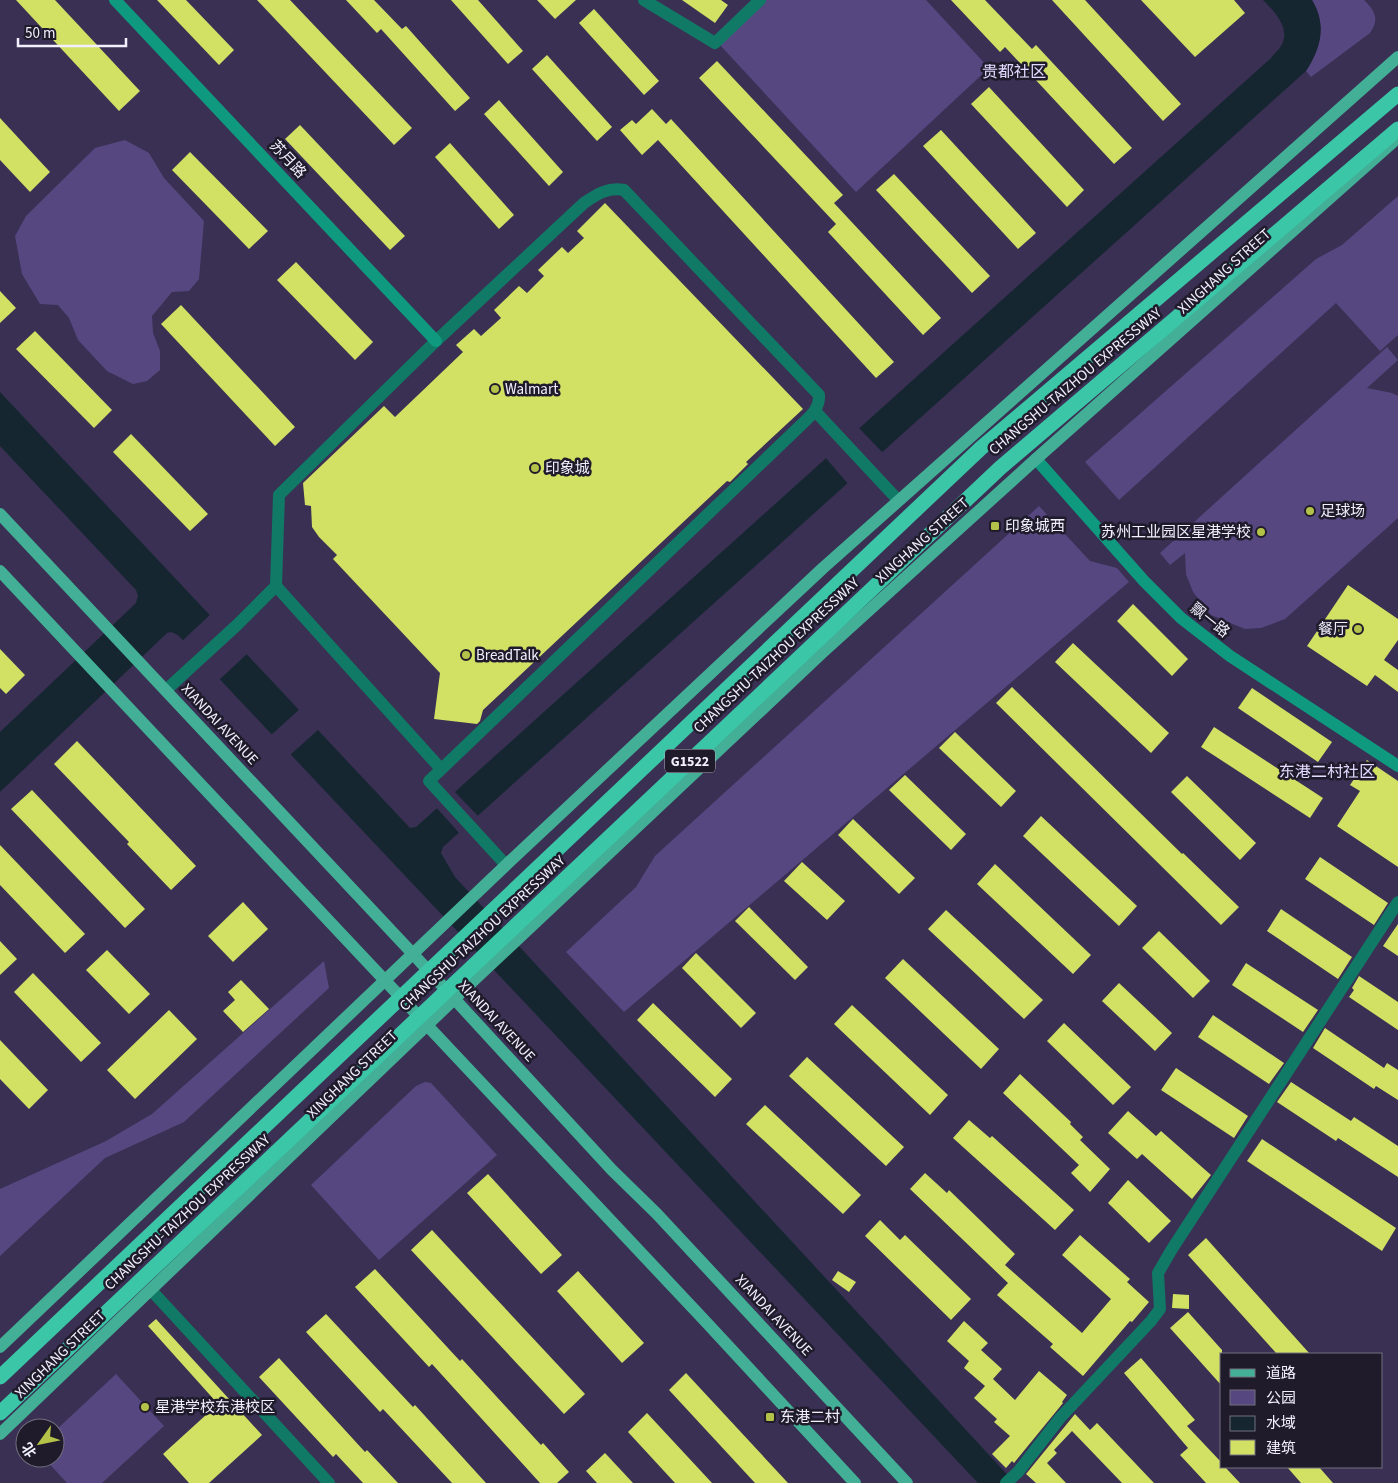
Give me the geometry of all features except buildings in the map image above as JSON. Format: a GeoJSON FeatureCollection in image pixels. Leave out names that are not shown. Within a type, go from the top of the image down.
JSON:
{"type":"FeatureCollection","features":[{"type":"Feature","properties":{"kind":"highway","name":"CHANGSHU-TAIZHOU EXPRESSWAY"},"geometry":{"type":"LineString","coordinates":[[0,1377],[982,448],[1398,94]]}},
{"type":"Feature","properties":{"kind":"highway","name":"CHANGSHU-TAIZHOU EXPRESSWAY"},"geometry":{"type":"LineString","coordinates":[[0,1413],[1000,468],[1398,129]]}},
{"type":"Feature","properties":{"kind":"main road"},"geometry":{"type":"LineString","coordinates":[[0,1347],[506,865],[822,568],[1398,57]]}},
{"type":"Feature","properties":{"kind":"main road","name":"XINGHANG STREET"},"geometry":{"type":"LineString","coordinates":[[0,1434],[455,999],[822,653],[1036,459],[1398,138]]}},
{"type":"Feature","properties":{"kind":"main road","name":"XIANDAI AVENUE"},"geometry":{"type":"LineString","coordinates":[[0,514],[907,1483]]}},
{"type":"Feature","properties":{"kind":"main road"},"geometry":{"type":"LineString","coordinates":[[0,571],[855,1483]]}},
{"type":"Feature","properties":{"kind":"street","name":"苏月路"},"geometry":{"type":"LineString","coordinates":[[115,0],[436,341]]}},
{"type":"Feature","properties":{"kind":"street"},"geometry":{"type":"LineString","coordinates":[[644,0],[715,43],[760,0]]}},
{"type":"Feature","properties":{"kind":"street"},"geometry":{"type":"LineString","coordinates":[[166,690],[198,662],[276,586],[279,495],[436,341],[584,203],[600,192],[614,188],[624,190],[819,395],[820,403],[815,411],[429,782],[506,865]]}},
{"type":"Feature","properties":{"kind":"street"},"geometry":{"type":"LineString","coordinates":[[815,411],[898,500]]}},
{"type":"Feature","properties":{"kind":"street","name":"飘一路"},"geometry":{"type":"LineString","coordinates":[[1036,459],[1162,600],[1199,633],[1230,656],[1398,766]]}},
{"type":"Feature","properties":{"kind":"street"},"geometry":{"type":"LineString","coordinates":[[276,586],[441,769]]}},
{"type":"Feature","properties":{"kind":"street"},"geometry":{"type":"LineString","coordinates":[[1006,1483],[1018,1472],[1056,1423],[1160,1309],[1158,1273],[1172,1249],[1398,902]]}},
{"type":"Feature","properties":{"kind":"street"},"geometry":{"type":"LineString","coordinates":[[151,1290],[329,1483]]}},
{"type":"Feature","properties":{"kind":"green space"},"geometry":{"type":"Polygon","coordinates":[[[766,0],[926,0],[989,68],[856,192],[719,44],[766,0]]]}},
{"type":"Feature","properties":{"kind":"green space"},"geometry":{"type":"Polygon","coordinates":[[[1312,0],[1364,0],[1375,15],[1375,23],[1370,33],[1311,77],[1306,71],[1315,54],[1321,27],[1317,9],[1312,0]]]}},
{"type":"Feature","properties":{"kind":"green space"},"geometry":{"type":"Polygon","coordinates":[[[125,140],[149,153],[164,178],[204,221],[199,279],[189,291],[172,292],[152,316],[153,333],[160,351],[160,370],[147,381],[133,384],[107,371],[78,340],[69,318],[58,305],[40,304],[22,274],[15,236],[26,216],[95,148],[125,140]]]}},
{"type":"Feature","properties":{"kind":"green space"},"geometry":{"type":"Polygon","coordinates":[[[1398,196],[1398,335],[1380,351],[1336,303],[1119,500],[1085,462],[1316,259],[1342,245],[1398,196]]]}},
{"type":"Feature","properties":{"kind":"green space"},"geometry":{"type":"Polygon","coordinates":[[[1387,347],[1398,360],[1367,388],[1398,396],[1398,518],[1285,619],[1261,628],[1245,629],[1211,615],[1193,592],[1186,574],[1185,553],[1170,565],[1160,553],[1387,347]]]}},
{"type":"Feature","properties":{"kind":"green space"},"geometry":{"type":"Polygon","coordinates":[[[1039,506],[1090,561],[1117,568],[1129,582],[624,1012],[566,952],[636,887],[655,856],[1039,506]]]}},
{"type":"Feature","properties":{"kind":"green space"},"geometry":{"type":"Polygon","coordinates":[[[324,961],[329,988],[184,1122],[105,1158],[0,1256],[0,1189],[106,1141],[152,1114],[324,961]]]}},
{"type":"Feature","properties":{"kind":"green space"},"geometry":{"type":"Polygon","coordinates":[[[425,1082],[431,1083],[497,1155],[379,1260],[311,1185],[416,1086],[425,1082]]]}},
{"type":"Feature","properties":{"kind":"green space"},"geometry":{"type":"Polygon","coordinates":[[[116,1374],[164,1426],[102,1483],[67,1483],[53,1468],[65,1468],[65,1422],[116,1374]]]}},
{"type":"Feature","properties":{"kind":"water"},"geometry":{"type":"Polygon","coordinates":[[[1263,0],[1312,0],[1320,18],[1321,27],[1315,54],[1306,71],[443,847],[441,853],[455,877],[1015,1483],[978,1483],[178,635],[171,632],[167,633],[0,792],[0,732],[136,603],[138,596],[136,590],[0,446],[0,392],[410,828],[416,827],[1271,58],[1282,44],[1284,30],[1279,19],[1263,0]]]}},
{"type":"Feature","properties":{"kind":"pier"},"geometry":{"type":"Polygon","coordinates":[[[857,426],[884,454],[849,485],[824,456],[857,426]]]}},
{"type":"Feature","properties":{"kind":"pier"},"geometry":{"type":"Polygon","coordinates":[[[212,613],[249,652],[218,681],[181,642],[212,613]]]}},
{"type":"Feature","properties":{"kind":"pier"},"geometry":{"type":"Polygon","coordinates":[[[301,708],[320,728],[289,756],[270,736],[301,708]]]}},
{"type":"Feature","properties":{"kind":"pier"},"geometry":{"type":"Polygon","coordinates":[[[453,790],[479,817],[460,834],[435,806],[453,790]]]}},
{"type":"Feature","properties":{"kind":"place","name":"Walmart"},"geometry":{"type":"Point","coordinates":[495,389]}},
{"type":"Feature","properties":{"kind":"place","name":"印象城"},"geometry":{"type":"Point","coordinates":[535,468]}},
{"type":"Feature","properties":{"kind":"place","name":"足球场"},"geometry":{"type":"Point","coordinates":[1310,511]}},
{"type":"Feature","properties":{"kind":"place","name":"印象城西"},"geometry":{"type":"Point","coordinates":[995,526]}},
{"type":"Feature","properties":{"kind":"place","name":"苏州工业园区星港学校"},"geometry":{"type":"Point","coordinates":[1261,532]}},
{"type":"Feature","properties":{"kind":"place","name":"餐厅"},"geometry":{"type":"Point","coordinates":[1358,629]}},
{"type":"Feature","properties":{"kind":"place","name":"BreadTalk"},"geometry":{"type":"Point","coordinates":[466,655]}},
{"type":"Feature","properties":{"kind":"place","name":"星港学校东港校区"},"geometry":{"type":"Point","coordinates":[145,1407]}},
{"type":"Feature","properties":{"kind":"place","name":"东港二村"},"geometry":{"type":"Point","coordinates":[770,1417]}},
{"type":"Feature","properties":{"kind":"district","name":"贵都社区"},"geometry":{"type":"Point","coordinates":[1014,71]}},
{"type":"Feature","properties":{"kind":"district","name":"东港二村社区"},"geometry":{"type":"Point","coordinates":[1327,771]}}]}
